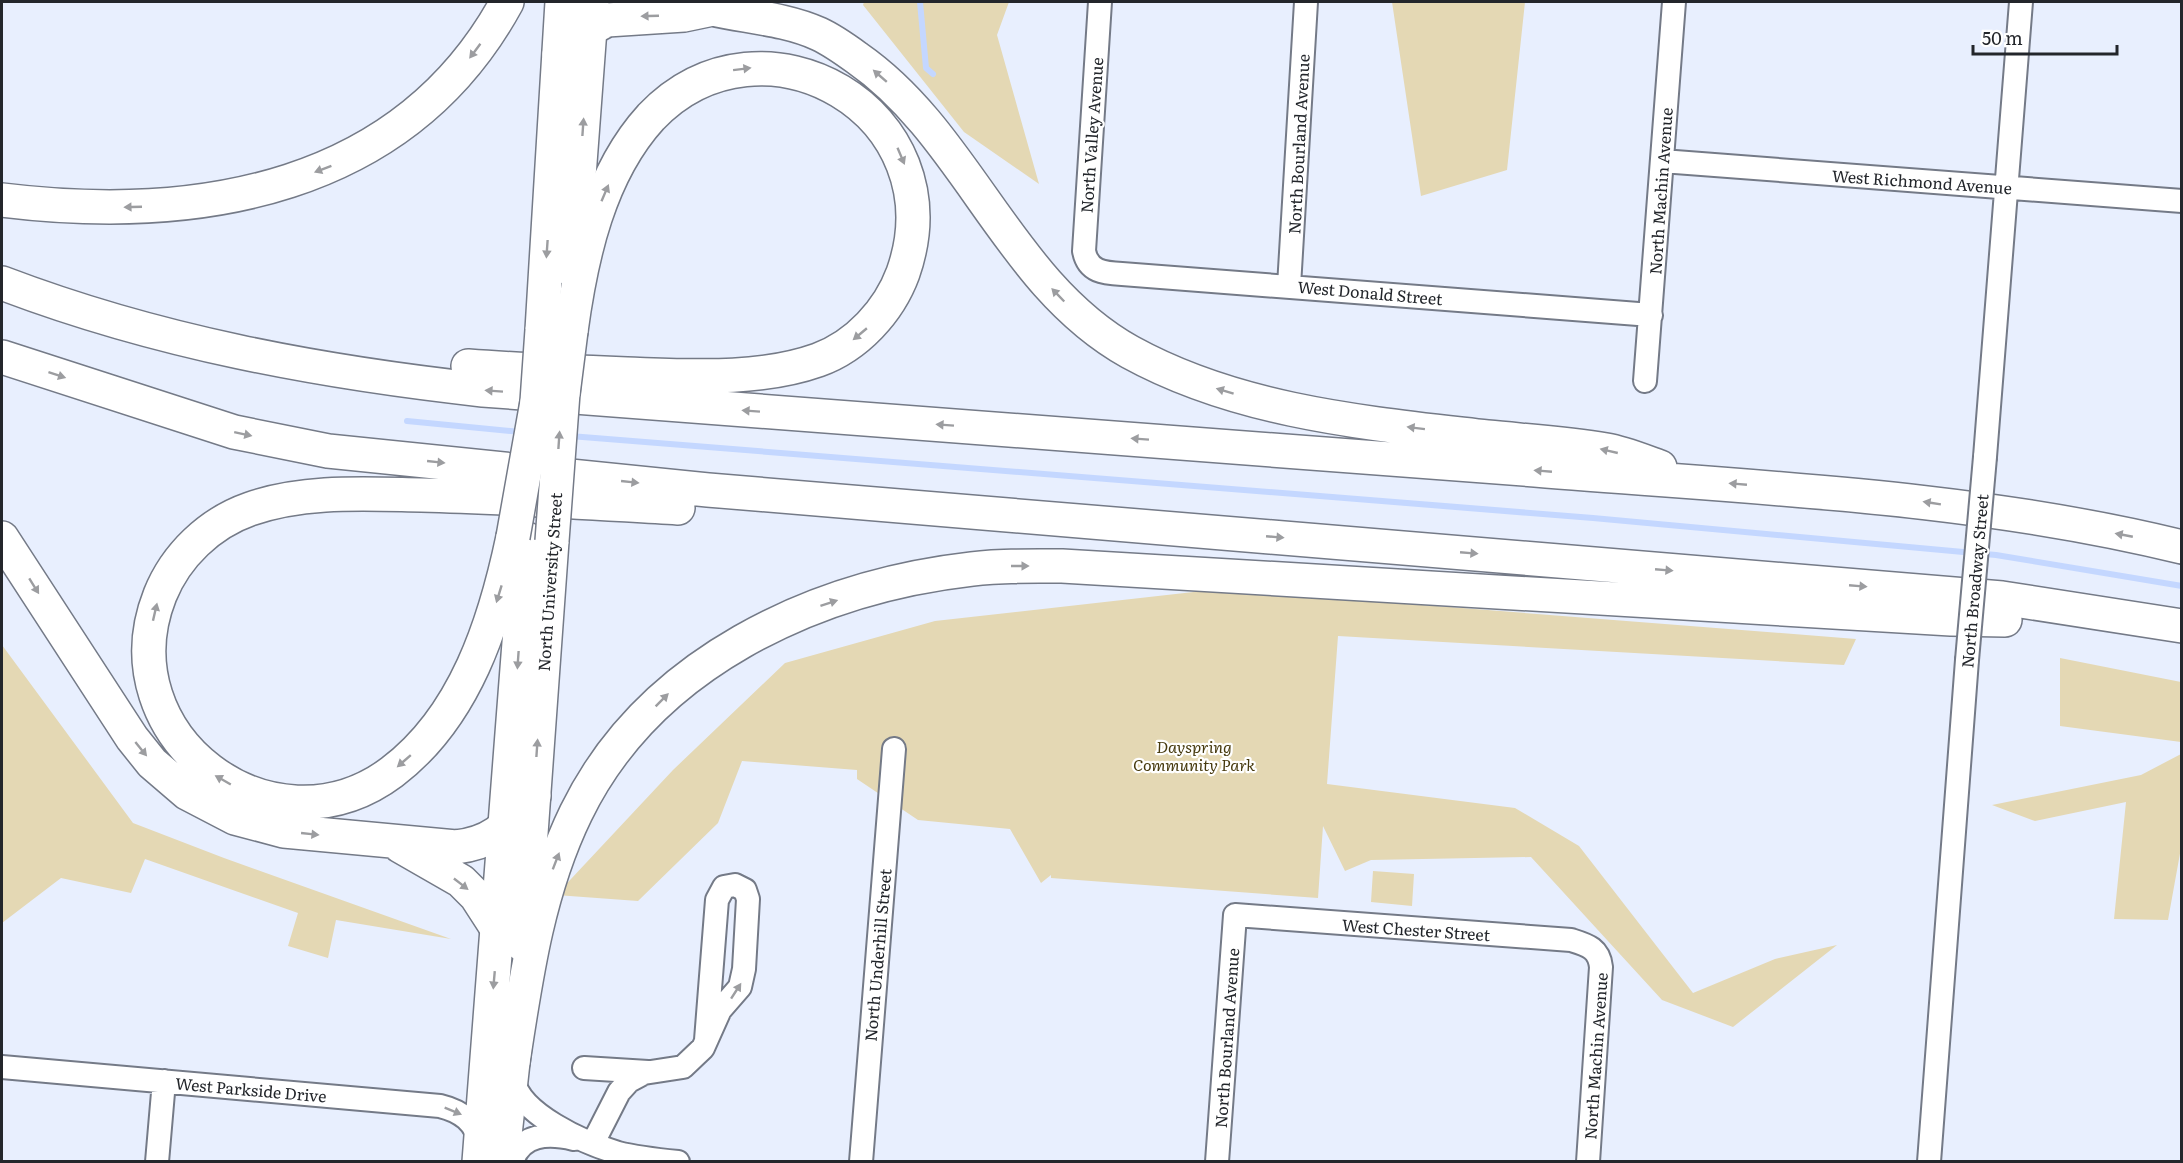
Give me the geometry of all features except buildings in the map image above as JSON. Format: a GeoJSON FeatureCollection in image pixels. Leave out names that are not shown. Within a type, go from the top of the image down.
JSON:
{"type":"FeatureCollection","features":[{"type":"Feature","properties":{"kind":"main road"},"geometry":{"type":"LineString","coordinates":[[2,200],[93,207],[167,205],[244,194],[330,166],[382,138],[427,104],[476,51],[507,2]]}},
{"type":"Feature","properties":{"kind":"main road"},"geometry":{"type":"LineString","coordinates":[[560,331],[562,2]]}},
{"type":"Feature","properties":{"kind":"main road"},"geometry":{"type":"LineString","coordinates":[[591,15],[615,18],[684,15],[697,6],[784,23],[818,34],[858,58],[886,81],[921,118],[1027,261],[1060,298],[1097,330],[1149,362],[1221,390],[1301,412],[1367,422],[1608,450],[1705,482]]}},
{"type":"Feature","properties":{"kind":"main road"},"geometry":{"type":"LineString","coordinates":[[560,54],[591,15]]}},
{"type":"Feature","properties":{"kind":"main road"},"geometry":{"type":"LineString","coordinates":[[560,331],[591,15]]}},
{"type":"Feature","properties":{"kind":"main road"},"geometry":{"type":"LineString","coordinates":[[127,325],[296,350],[505,369],[691,376],[755,373],[793,368],[821,359],[855,339],[879,316],[898,285],[912,238],[914,210],[908,174],[892,138],[874,115],[856,99],[815,76],[791,69],[755,67],[721,72],[695,83],[653,115],[620,160],[593,225],[579,279],[560,331]]}},
{"type":"Feature","properties":{"kind":"main road"},"geometry":{"type":"LineString","coordinates":[[2,283],[127,325],[198,344],[313,368],[483,390],[1705,482],[1901,499],[2041,520],[2181,547]]}},
{"type":"Feature","properties":{"kind":"main road","name":"North University Street"},"geometry":{"type":"LineString","coordinates":[[487,1156],[498,930],[530,539],[560,331]]}},
{"type":"Feature","properties":{"kind":"main road"},"geometry":{"type":"LineString","coordinates":[[2,357],[234,432],[328,451],[708,490],[2002,598],[2169,623]]}},
{"type":"Feature","properties":{"kind":"main road"},"geometry":{"type":"LineString","coordinates":[[530,539],[463,685],[426,739],[406,760],[377,781],[356,792],[322,801],[292,801],[262,796],[238,788],[211,772],[184,749],[171,730],[156,696],[150,658],[154,617],[164,587],[180,561],[198,540],[215,526],[247,510],[276,502],[330,496],[458,496],[836,517],[1217,532]]}},
{"type":"Feature","properties":{"kind":"main road"},"geometry":{"type":"LineString","coordinates":[[2,538],[132,738],[152,763],[176,785],[225,814],[268,828],[301,834],[445,847],[484,842],[506,826],[534,796]]}},
{"type":"Feature","properties":{"kind":"main road","name":"North University Street"},"geometry":{"type":"LineString","coordinates":[[487,1156],[512,1065],[534,796],[530,539]]}},
{"type":"Feature","properties":{"kind":"main road"},"geometry":{"type":"LineString","coordinates":[[512,1065],[530,951],[554,867],[583,801],[623,741],[671,691],[731,646],[796,615],[879,587],[972,569],[1062,566],[1951,619],[2169,623]]}},
{"type":"Feature","properties":{"kind":"main road"},"geometry":{"type":"LineString","coordinates":[[394,842],[461,881],[476,896],[498,930]]}},
{"type":"Feature","properties":{"kind":"street","name":"North Valley Avenue"},"geometry":{"type":"LineString","coordinates":[[1090,266],[1085,257],[1084,243],[1100,2]]}},
{"type":"Feature","properties":{"kind":"street","name":"North Bourland Avenue"},"geometry":{"type":"LineString","coordinates":[[1289,286],[1306,2]]}},
{"type":"Feature","properties":{"kind":"street","name":"North Machin Avenue"},"geometry":{"type":"LineString","coordinates":[[1646,381],[1674,2]]}},
{"type":"Feature","properties":{"kind":"street","name":"North Broadway Street"},"geometry":{"type":"LineString","coordinates":[[1929,1161],[2020,2]]}},
{"type":"Feature","properties":{"kind":"street","name":"West Richmond Avenue"},"geometry":{"type":"LineString","coordinates":[[1662,161],[2181,201]]}},
{"type":"Feature","properties":{"kind":"street","name":"West Donald Street"},"geometry":{"type":"LineString","coordinates":[[1090,266],[1106,273],[1651,315]]}},
{"type":"Feature","properties":{"kind":"street","name":"North Underhill Street"},"geometry":{"type":"LineString","coordinates":[[861,1161],[894,749]]}},
{"type":"Feature","properties":{"kind":"street"},"geometry":{"type":"LineString","coordinates":[[592,1143],[619,1092],[636,1076],[683,1067],[698,1055],[706,1040],[720,1010],[738,991],[743,976],[748,899],[745,890],[735,885],[724,887],[717,900],[706,1040]]}},
{"type":"Feature","properties":{"kind":"street","name":"North Bourland Avenue"},"geometry":{"type":"LineString","coordinates":[[1217,1161],[1234,915]]}},
{"type":"Feature","properties":{"kind":"street","name":"West Chester Street"},"geometry":{"type":"LineString","coordinates":[[1234,915],[1571,940],[1596,951]]}},
{"type":"Feature","properties":{"kind":"street","name":"North Machin Avenue"},"geometry":{"type":"LineString","coordinates":[[1588,1161],[1601,967],[1596,951]]}},
{"type":"Feature","properties":{"kind":"street"},"geometry":{"type":"LineString","coordinates":[[512,1065],[516,1091],[531,1109],[592,1143]]}},
{"type":"Feature","properties":{"kind":"street","name":"West Parkside Drive"},"geometry":{"type":"LineString","coordinates":[[2,1066],[440,1106],[461,1114],[475,1129],[487,1156]]}},
{"type":"Feature","properties":{"kind":"street"},"geometry":{"type":"LineString","coordinates":[[584,1068],[649,1072]]}},
{"type":"Feature","properties":{"kind":"street"},"geometry":{"type":"LineString","coordinates":[[157,1161],[164,1081]]}},
{"type":"Feature","properties":{"kind":"street"},"geometry":{"type":"LineString","coordinates":[[512,1161],[520,1146],[538,1136],[560,1136],[641,1158],[678,1161]]}},
{"type":"Feature","properties":{"kind":"green space"},"geometry":{"type":"Polygon","coordinates":[[[864,2],[1009,2],[997,35],[1039,184],[964,132],[863,5],[864,2]]]}},
{"type":"Feature","properties":{"kind":"green space"},"geometry":{"type":"Polygon","coordinates":[[[1392,2],[1525,2],[1507,170],[1421,196],[1392,2]]]}},
{"type":"Feature","properties":{"kind":"green space","name":"Dayspring Community Park"},"geometry":{"type":"Polygon","coordinates":[[[1220,589],[1856,639],[1844,665],[1338,636],[1327,784],[1515,808],[1579,846],[1693,993],[1775,959],[1837,945],[1733,1027],[1662,1000],[1531,857],[1371,860],[1345,871],[1323,826],[1318,898],[1051,878],[1051,875],[1041,883],[1010,829],[918,820],[857,779],[857,770],[742,761],[718,823],[638,901],[556,895],[673,770],[785,663],[935,621],[1220,589]]]}},
{"type":"Feature","properties":{"kind":"green space"},"geometry":{"type":"Polygon","coordinates":[[[2,645],[133,823],[451,939],[336,920],[328,958],[288,946],[298,913],[145,859],[131,893],[61,878],[2,923],[2,645]]]}},
{"type":"Feature","properties":{"kind":"green space"},"geometry":{"type":"Polygon","coordinates":[[[2060,658],[2181,682],[2181,742],[2060,726],[2060,658]]]}},
{"type":"Feature","properties":{"kind":"green space"},"geometry":{"type":"Polygon","coordinates":[[[2181,754],[2181,848],[2168,920],[2114,919],[2126,802],[2035,821],[1992,805],[2141,775],[2181,754]]]}},
{"type":"Feature","properties":{"kind":"green space"},"geometry":{"type":"Polygon","coordinates":[[[1373,871],[1414,874],[1412,906],[1371,902],[1373,871]]]}},
{"type":"Feature","properties":{"kind":"waterway"},"geometry":{"type":"LineString","coordinates":[[920,2],[926,68],[933,74]]}},
{"type":"Feature","properties":{"kind":"waterway"},"geometry":{"type":"LineString","coordinates":[[407,421],[521,432]]}},
{"type":"Feature","properties":{"kind":"waterway"},"geometry":{"type":"LineString","coordinates":[[570,436],[1593,518],[1996,555],[2182,586]]}}]}
